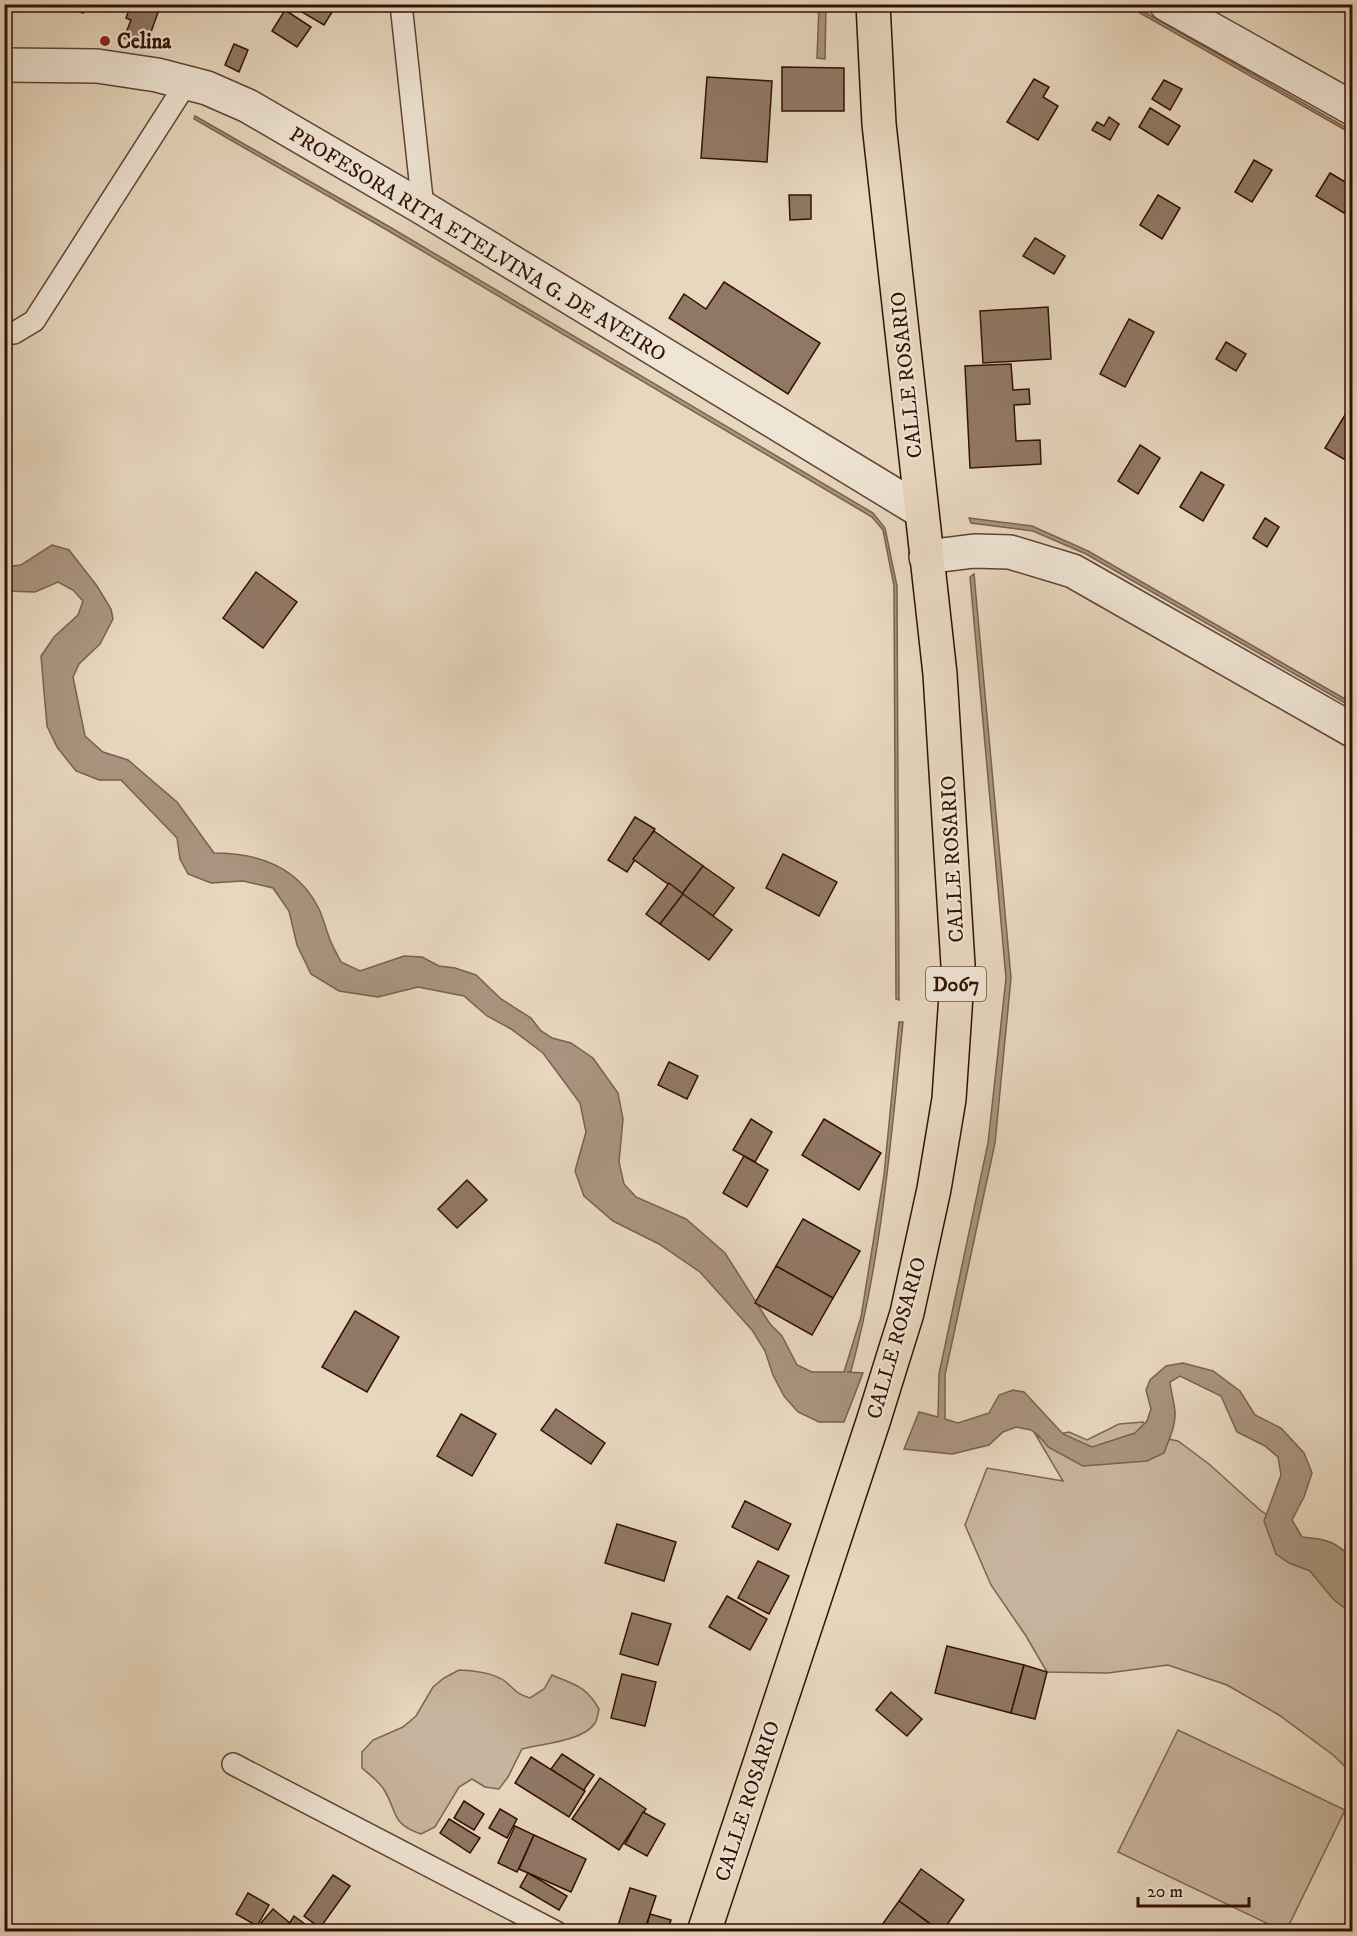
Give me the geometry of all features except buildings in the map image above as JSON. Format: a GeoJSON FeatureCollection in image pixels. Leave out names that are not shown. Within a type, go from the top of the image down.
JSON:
{"type":"FeatureCollection","features":[{"type":"Feature","properties":{"kind":"main road","name":"CALLE ROSARIO"},"geometry":{"type":"LineString","coordinates":[[704,1932],[907,1313],[934,1189],[949,1099],[958,965],[941,685],[879,124],[873,4]]}},
{"type":"Feature","properties":{"kind":"street"},"geometry":{"type":"LineString","coordinates":[[1166,4],[1353,108]]}},
{"type":"Feature","properties":{"kind":"street","name":"PROFESORA RITA ETELVINA G. DE AVEIRO"},"geometry":{"type":"LineString","coordinates":[[4,65],[97,66],[157,75],[207,88],[248,106],[423,208],[921,511]]}},
{"type":"Feature","properties":{"kind":"street"},"geometry":{"type":"LineString","coordinates":[[926,556],[974,551],[1010,552],[1073,571],[1353,730]]}},
{"type":"Feature","properties":{"kind":"lane"},"geometry":{"type":"LineString","coordinates":[[401,4],[423,208]]}},
{"type":"Feature","properties":{"kind":"lane"},"geometry":{"type":"LineString","coordinates":[[4,333],[14,333],[34,321],[187,82]]}},
{"type":"Feature","properties":{"kind":"lane"},"geometry":{"type":"LineString","coordinates":[[233,1764],[556,1932]]}},
{"type":"Feature","properties":{"kind":"shaded area"},"geometry":{"type":"Polygon","coordinates":[[[819,5],[826,5],[825,59],[817,58],[819,5]]]}},
{"type":"Feature","properties":{"kind":"shaded area"},"geometry":{"type":"Polygon","coordinates":[[[1126,5],[1132,5],[1352,131],[1352,134],[1126,5]]]}},
{"type":"Feature","properties":{"kind":"shaded area"},"geometry":{"type":"Polygon","coordinates":[[[195,116],[388,226],[873,513],[885,528],[897,586],[899,1000],[896,999],[894,586],[883,530],[872,517],[387,230],[194,119],[195,116]]]}},
{"type":"Feature","properties":{"kind":"shaded area"},"geometry":{"type":"Polygon","coordinates":[[[969,518],[1032,526],[1088,551],[1352,703],[1352,707],[1086,554],[1033,531],[971,523],[969,518]]]}},
{"type":"Feature","properties":{"kind":"shaded area"},"geometry":{"type":"Polygon","coordinates":[[[52,545],[69,550],[97,586],[111,609],[113,619],[100,644],[79,664],[73,677],[85,736],[103,752],[128,760],[177,802],[214,853],[260,859],[287,872],[299,881],[318,907],[341,962],[360,971],[404,956],[422,957],[439,966],[455,968],[476,975],[501,999],[531,1018],[541,1031],[552,1038],[571,1043],[593,1058],[618,1093],[623,1119],[619,1162],[624,1184],[636,1197],[686,1219],[725,1253],[770,1324],[782,1336],[797,1365],[812,1372],[844,1372],[861,1317],[884,1175],[899,1022],[903,1022],[884,1198],[871,1285],[851,1371],[847,1372],[863,1373],[844,1422],[819,1422],[798,1412],[784,1396],[773,1375],[765,1351],[752,1330],[700,1272],[659,1244],[613,1221],[584,1196],[575,1171],[586,1132],[580,1103],[543,1053],[511,1029],[487,1016],[464,996],[418,987],[378,997],[339,991],[311,974],[297,945],[289,911],[273,888],[243,881],[211,883],[188,874],[180,859],[177,838],[121,780],[99,780],[76,771],[57,747],[47,726],[41,656],[54,637],[78,615],[83,601],[73,590],[58,582],[35,592],[5,591],[5,567],[21,565],[52,545]]]}},
{"type":"Feature","properties":{"kind":"shaded area"},"geometry":{"type":"Polygon","coordinates":[[[974,574],[1011,978],[995,1143],[945,1375],[945,1419],[958,1423],[989,1413],[999,1395],[1013,1390],[1024,1392],[1063,1434],[1092,1447],[1135,1433],[1147,1421],[1151,1409],[1146,1390],[1150,1380],[1166,1366],[1183,1363],[1213,1371],[1240,1391],[1255,1415],[1281,1428],[1304,1453],[1312,1473],[1304,1497],[1292,1520],[1302,1537],[1330,1542],[1341,1548],[1352,1559],[1352,1610],[1347,1610],[1333,1599],[1310,1571],[1289,1563],[1276,1554],[1264,1521],[1281,1475],[1278,1457],[1265,1446],[1237,1432],[1221,1396],[1180,1376],[1170,1382],[1175,1417],[1164,1453],[1147,1461],[1083,1466],[1048,1447],[1031,1430],[1016,1427],[1003,1432],[989,1445],[952,1454],[904,1449],[919,1412],[938,1417],[939,1374],[988,1143],[1006,978],[970,577],[974,574]]]}},
{"type":"Feature","properties":{"kind":"shaded area"},"geometry":{"type":"Polygon","coordinates":[[[1143,1422],[1153,1436],[1178,1441],[1209,1464],[1260,1510],[1283,1526],[1352,1586],[1352,1773],[1333,1755],[1279,1715],[1227,1685],[1168,1665],[1108,1673],[1047,1672],[1026,1636],[991,1585],[965,1525],[987,1468],[1063,1481],[1034,1432],[1040,1438],[1069,1432],[1087,1440],[1119,1424],[1143,1422]]]}},
{"type":"Feature","properties":{"kind":"shaded area"},"geometry":{"type":"Polygon","coordinates":[[[459,1670],[477,1671],[496,1676],[530,1698],[544,1689],[552,1675],[584,1691],[599,1709],[595,1723],[582,1734],[562,1741],[522,1749],[508,1777],[499,1789],[485,1787],[472,1779],[459,1787],[435,1827],[421,1834],[399,1821],[383,1788],[362,1768],[362,1752],[373,1740],[403,1727],[416,1716],[433,1687],[459,1670]]]}},
{"type":"Feature","properties":{"kind":"shaded area"},"geometry":{"type":"Polygon","coordinates":[[[1178,1730],[1345,1810],[1286,1931],[1118,1852],[1178,1730]]]}},
{"type":"Feature","properties":{"kind":"place","name":"Celina"},"geometry":{"type":"Point","coordinates":[105,41]}}]}
